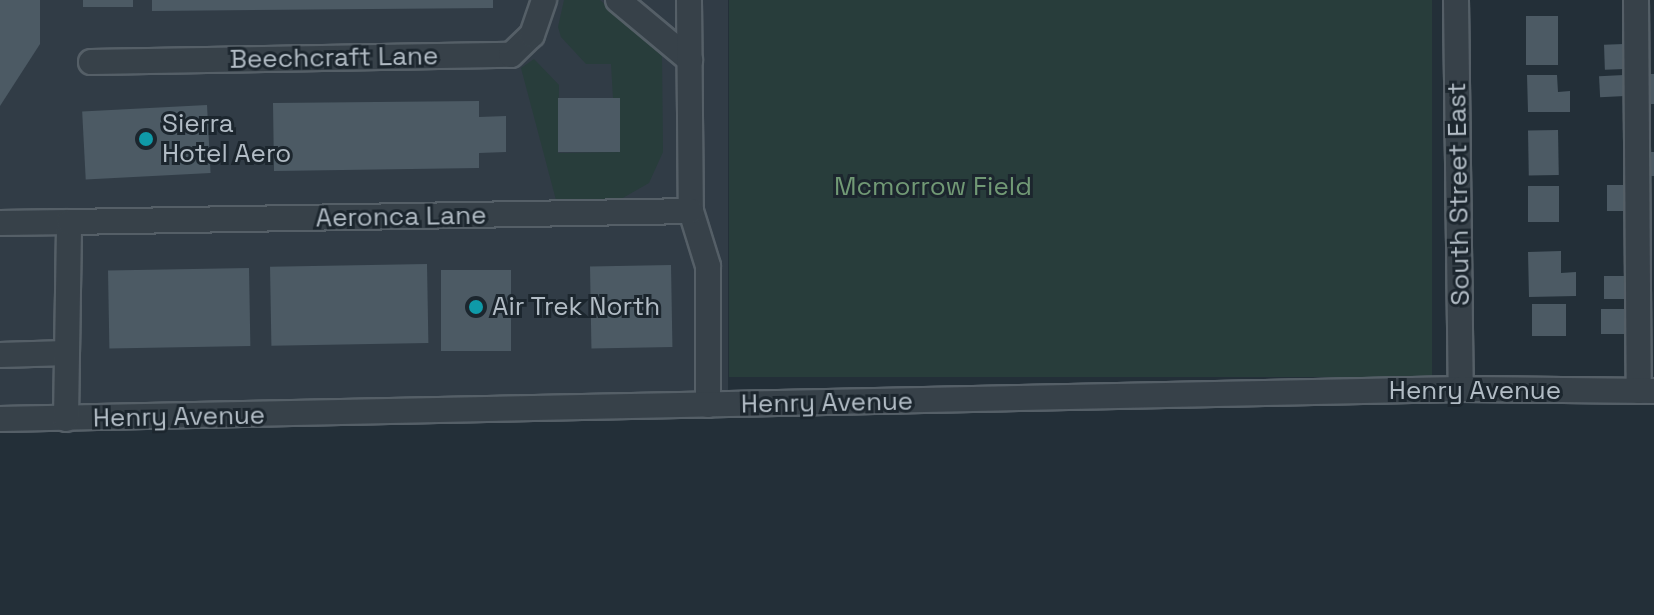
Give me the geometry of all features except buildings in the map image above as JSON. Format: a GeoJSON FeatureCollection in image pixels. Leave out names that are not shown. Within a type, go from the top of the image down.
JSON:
{"type":"FeatureCollection","features":[{"type":"Feature","properties":{"kind":"street","name":"Beechcraft Lane"},"geometry":{"type":"LineString","coordinates":[[91,62],[511,55],[532,35],[544,0]]}},
{"type":"Feature","properties":{"kind":"street"},"geometry":{"type":"LineString","coordinates":[[618,0],[690,60]]}},
{"type":"Feature","properties":{"kind":"street"},"geometry":{"type":"LineString","coordinates":[[689,0],[691,211],[708,266],[708,405]]}},
{"type":"Feature","properties":{"kind":"street","name":"South Street East"},"geometry":{"type":"LineString","coordinates":[[1456,0],[1461,389]]}},
{"type":"Feature","properties":{"kind":"street"},"geometry":{"type":"LineString","coordinates":[[1636,0],[1647,391]]}},
{"type":"Feature","properties":{"kind":"street","name":"Aeronca Lane"},"geometry":{"type":"LineString","coordinates":[[0,223],[691,211]]}},
{"type":"Feature","properties":{"kind":"street"},"geometry":{"type":"LineString","coordinates":[[66,419],[69,222]]}},
{"type":"Feature","properties":{"kind":"street"},"geometry":{"type":"LineString","coordinates":[[0,355],[67,353]]}},
{"type":"Feature","properties":{"kind":"street","name":"Henry Avenue"},"geometry":{"type":"LineString","coordinates":[[0,419],[1461,389],[1647,391]]}},
{"type":"Feature","properties":{"kind":"shaded area"},"geometry":{"type":"Polygon","coordinates":[[[0,0],[728,0],[728,409],[0,409],[0,0]]]}},
{"type":"Feature","properties":{"kind":"green space"},"geometry":{"type":"Polygon","coordinates":[[[564,0],[600,0],[662,56],[663,152],[649,183],[621,199],[556,200],[521,68],[534,59],[559,85],[558,153],[620,152],[620,98],[613,98],[611,64],[586,64],[561,37],[558,27],[564,0]]]}},
{"type":"Feature","properties":{"kind":"green space","name":"Mcmorrow Field"},"geometry":{"type":"Polygon","coordinates":[[[729,0],[1432,0],[1432,377],[729,377],[729,0]]]}},
{"type":"Feature","properties":{"kind":"place","name":"Sierra Hotel Aero"},"geometry":{"type":"Point","coordinates":[146,139]}},
{"type":"Feature","properties":{"kind":"place","name":"Air Trek North"},"geometry":{"type":"Point","coordinates":[476,307]}}]}
